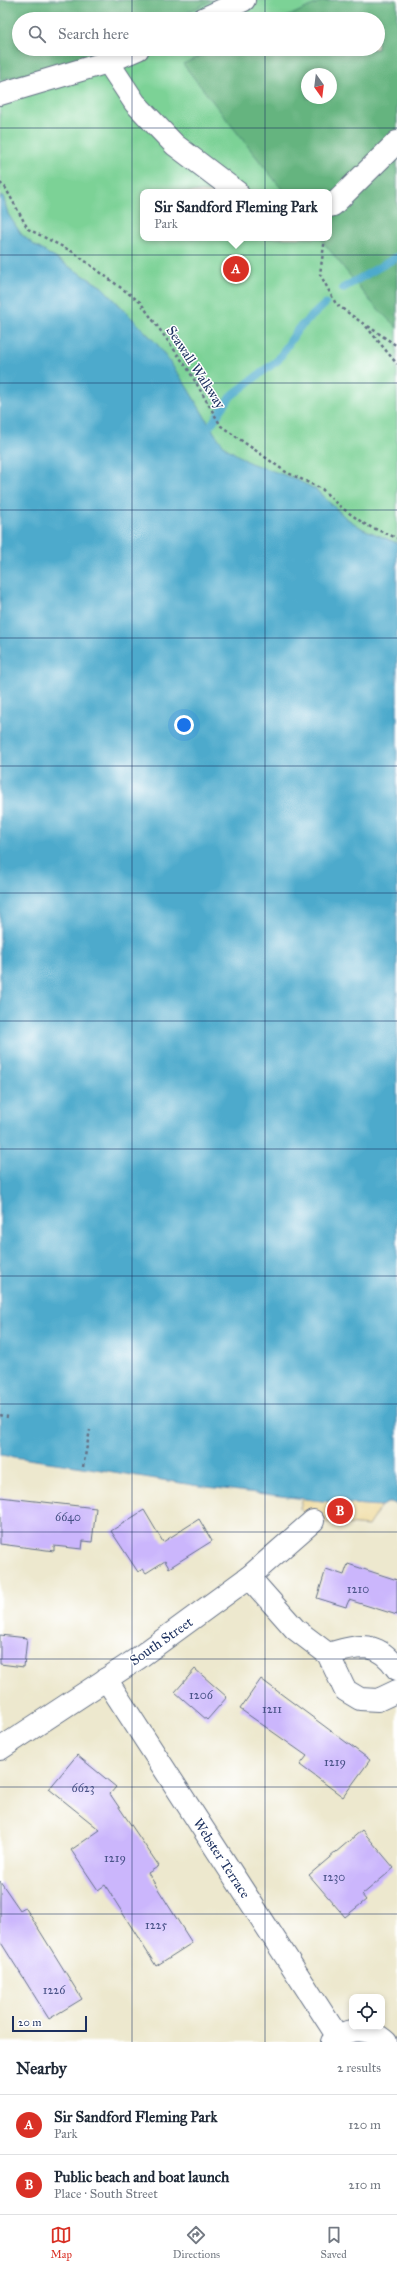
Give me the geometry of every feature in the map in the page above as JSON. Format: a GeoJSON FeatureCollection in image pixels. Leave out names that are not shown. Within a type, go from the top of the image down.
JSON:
{"type":"FeatureCollection","features":[{"type":"Feature","properties":{"kind":"street"},"geometry":{"type":"LineString","coordinates":[[218,12],[244,0]]}},
{"type":"Feature","properties":{"kind":"street"},"geometry":{"type":"LineString","coordinates":[[0,94],[108,62],[122,56]]}},
{"type":"Feature","properties":{"kind":"street"},"geometry":{"type":"LineString","coordinates":[[108,62],[135,103],[175,145],[233,189]]}},
{"type":"Feature","properties":{"kind":"street"},"geometry":{"type":"LineString","coordinates":[[332,205],[397,142]]}},
{"type":"Feature","properties":{"kind":"street","name":"South Street"},"geometry":{"type":"LineString","coordinates":[[0,1749],[106,1679],[249,1577],[313,1521]]}},
{"type":"Feature","properties":{"kind":"street"},"geometry":{"type":"LineString","coordinates":[[249,1577],[295,1629],[328,1654],[335,1672],[345,1690],[360,1699],[378,1700],[397,1690]]}},
{"type":"Feature","properties":{"kind":"street"},"geometry":{"type":"LineString","coordinates":[[328,1654],[361,1646],[382,1652],[390,1659],[397,1669]]}},
{"type":"Feature","properties":{"kind":"street","name":"Webster Terrace"},"geometry":{"type":"LineString","coordinates":[[106,1679],[335,2040],[347,2032],[360,2030],[373,2033],[386,2042]]}},
{"type":"Feature","properties":{"kind":"path","name":"Seawall Walkway"},"geometry":{"type":"LineString","coordinates":[[0,183],[5,187],[28,229],[73,252],[140,302],[188,369],[221,426],[286,472],[322,489],[338,505],[366,525],[397,538]]}},
{"type":"Feature","properties":{"kind":"path"},"geometry":{"type":"LineString","coordinates":[[325,241],[320,274],[336,304],[397,346]]}},
{"type":"Feature","properties":{"kind":"path"},"geometry":{"type":"LineString","coordinates":[[365,325],[397,364]]}},
{"type":"Feature","properties":{"kind":"path"},"geometry":{"type":"LineString","coordinates":[[0,1415],[8,1417]]}},
{"type":"Feature","properties":{"kind":"path"},"geometry":{"type":"LineString","coordinates":[[83,1467],[90,1430]]}},
{"type":"Feature","properties":{"kind":"green space"},"geometry":{"type":"Polygon","coordinates":[[[0,0],[397,0],[397,543],[363,529],[346,518],[315,489],[250,463],[226,448],[215,434],[185,384],[157,344],[102,287],[34,245],[21,234],[8,214],[3,196],[0,197],[0,0]]]}},
{"type":"Feature","properties":{"kind":"green space"},"geometry":{"type":"Polygon","coordinates":[[[0,0],[213,0],[188,12],[12,12],[12,56],[86,56],[54,69],[0,79],[0,0]]]}},
{"type":"Feature","properties":{"kind":"green space"},"geometry":{"type":"Polygon","coordinates":[[[336,0],[397,0],[397,328],[371,302],[322,241],[332,241],[332,189],[282,189],[183,64],[201,56],[385,56],[385,12],[298,12],[320,2],[336,0]]]}},
{"type":"Feature","properties":{"kind":"sand"},"geometry":{"type":"Polygon","coordinates":[[[303,1498],[338,1503],[381,1506],[368,1526],[313,1521],[300,1509],[303,1498]]]}},
{"type":"Feature","properties":{"kind":"water"},"geometry":{"type":"Polygon","coordinates":[[[3,196],[8,214],[21,234],[34,245],[102,287],[157,344],[185,384],[215,434],[226,448],[250,463],[293,478],[315,489],[346,518],[363,529],[397,543],[397,1504],[390,1502],[381,1506],[338,1503],[199,1486],[0,1455],[0,197],[3,196]]]}},
{"type":"Feature","properties":{"kind":"building"},"geometry":{"type":"Polygon","coordinates":[[[0,1497],[96,1508],[92,1542],[83,1541],[82,1549],[54,1546],[54,1551],[0,1544],[0,1497]]]}},
{"type":"Feature","properties":{"kind":"building"},"geometry":{"type":"Polygon","coordinates":[[[144,1510],[163,1542],[199,1519],[212,1541],[169,1568],[165,1561],[146,1573],[143,1569],[138,1572],[111,1531],[144,1510]]]}},
{"type":"Feature","properties":{"kind":"building"},"geometry":{"type":"Polygon","coordinates":[[[348,1564],[397,1580],[397,1615],[349,1600],[346,1607],[317,1598],[326,1569],[344,1575],[348,1564]]]}},
{"type":"Feature","properties":{"kind":"building"},"geometry":{"type":"Polygon","coordinates":[[[0,1635],[27,1638],[24,1667],[0,1664],[0,1635]]]}},
{"type":"Feature","properties":{"kind":"building"},"geometry":{"type":"Polygon","coordinates":[[[195,1669],[227,1697],[207,1720],[175,1692],[195,1669]]]}},
{"type":"Feature","properties":{"kind":"building"},"geometry":{"type":"Polygon","coordinates":[[[261,1679],[370,1760],[343,1797],[300,1765],[307,1756],[240,1709],[261,1679]]]}},
{"type":"Feature","properties":{"kind":"building"},"geometry":{"type":"Polygon","coordinates":[[[77,1755],[116,1787],[110,1794],[159,1866],[148,1873],[192,1943],[156,1966],[105,1885],[98,1890],[71,1850],[100,1830],[49,1789],[77,1755]]]}},
{"type":"Feature","properties":{"kind":"building"},"geometry":{"type":"Polygon","coordinates":[[[362,1830],[394,1868],[362,1895],[366,1900],[345,1917],[309,1875],[362,1830]]]}},
{"type":"Feature","properties":{"kind":"building"},"geometry":{"type":"Polygon","coordinates":[[[0,1881],[20,1910],[25,1907],[82,1999],[49,2019],[0,1941],[0,1881]]]}},
{"type":"Feature","properties":{"kind":"waterway"},"geometry":{"type":"LineString","coordinates":[[343,288],[397,257]]}},
{"type":"Feature","properties":{"kind":"waterway"},"geometry":{"type":"LineString","coordinates":[[210,426],[231,396],[278,360],[298,329],[325,304]]}},
{"type":"Feature","properties":{"kind":"place","name":"Sir Sandford Fleming Park"},"geometry":{"type":"Point","coordinates":[236,269]}},
{"type":"Feature","properties":{"kind":"place","name":"Public beach and boat launch"},"geometry":{"type":"Point","coordinates":[340,1511]}}]}
